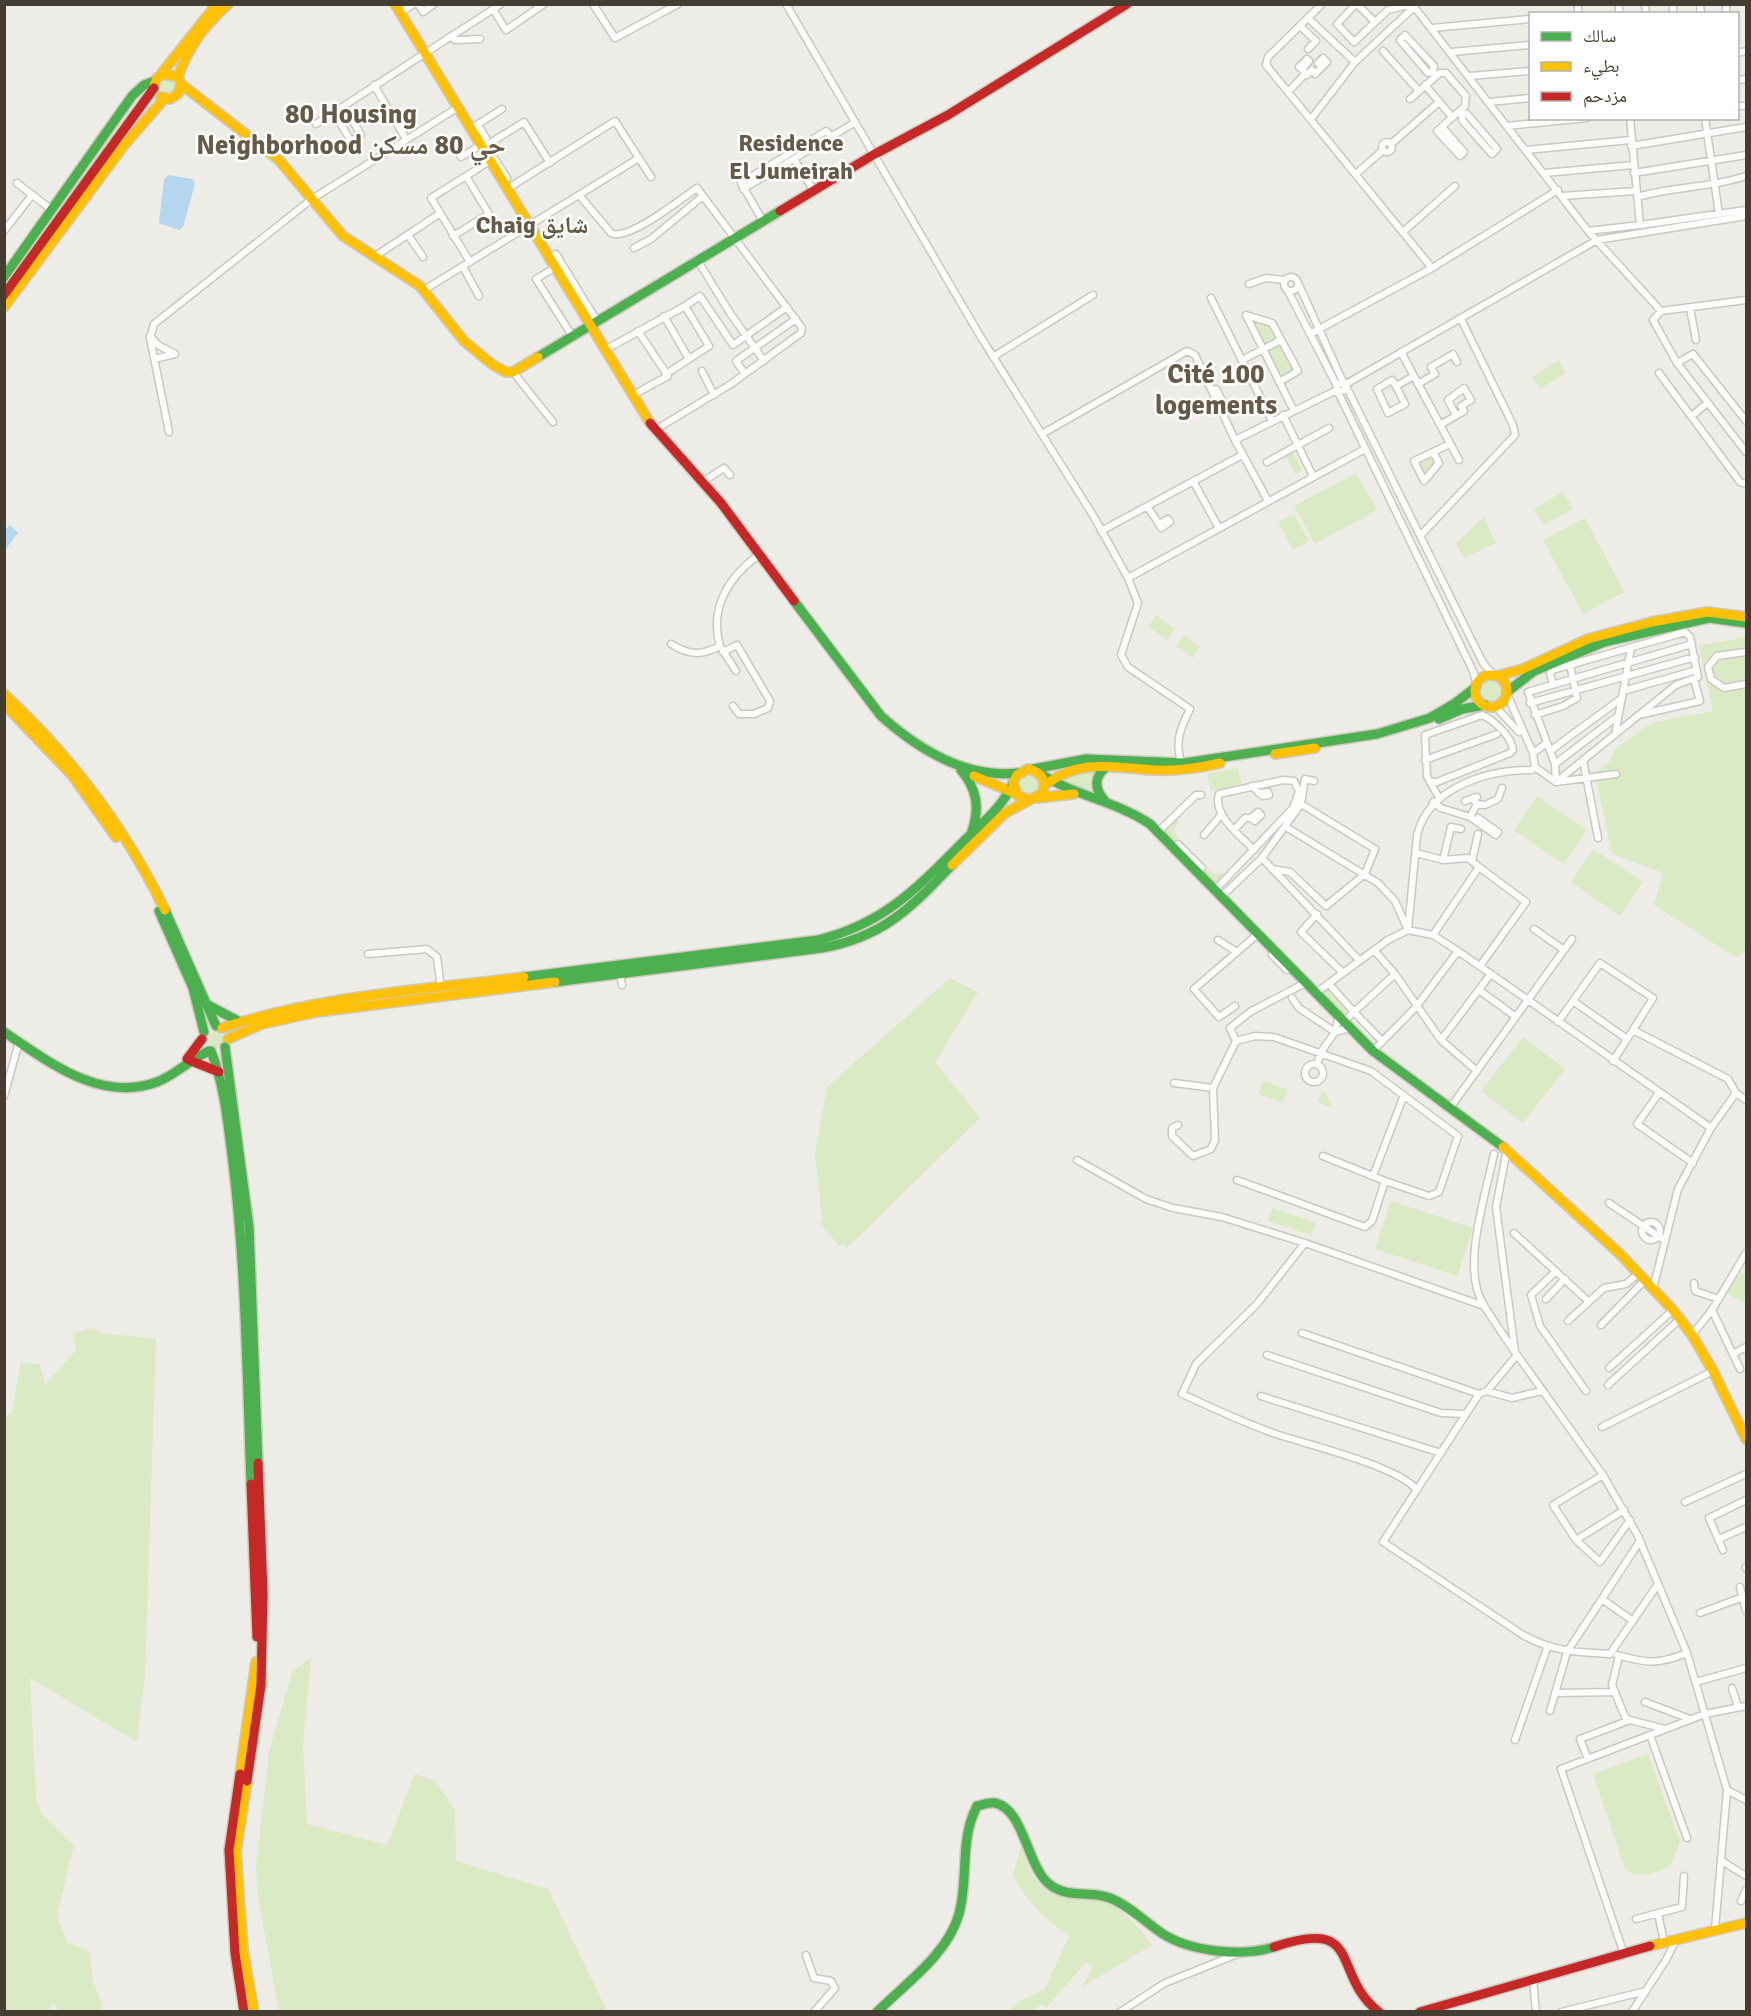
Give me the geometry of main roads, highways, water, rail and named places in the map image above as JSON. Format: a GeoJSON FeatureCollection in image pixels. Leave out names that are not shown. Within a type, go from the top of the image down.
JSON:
{"type":"FeatureCollection","features":[{"type":"Feature","properties":{"kind":"main road"},"geometry":{"type":"LineString","coordinates":[[4,295],[193,31],[217,4]]}},
{"type":"Feature","properties":{"kind":"main road"},"geometry":{"type":"LineString","coordinates":[[176,96],[184,57],[195,38],[228,4]]}},
{"type":"Feature","properties":{"kind":"main road"},"geometry":{"type":"LineString","coordinates":[[4,277],[132,96],[144,85],[171,73],[200,100],[279,160],[343,236],[424,290],[464,341],[493,365],[506,372],[513,372],[873,155],[948,115],[1127,4]]}},
{"type":"Feature","properties":{"kind":"main road"},"geometry":{"type":"LineString","coordinates":[[398,9],[471,131],[594,323],[606,351],[655,430],[721,503],[879,720],[911,745],[960,770],[1034,799]]}},
{"type":"Feature","properties":{"kind":"main road"},"geometry":{"type":"LineString","coordinates":[[157,81],[157,94],[164,99]]}},
{"type":"Feature","properties":{"kind":"main road"},"geometry":{"type":"LineString","coordinates":[[4,307],[125,144],[164,99],[176,96],[200,100]]}},
{"type":"Feature","properties":{"kind":"main road"},"geometry":{"type":"LineString","coordinates":[[758,556],[869,700],[891,725],[913,741],[962,766],[991,775],[1045,769],[1086,759],[1181,763],[1385,731],[1449,708],[1477,686],[1484,677],[1523,669],[1588,639],[1652,622],[1707,612],[1719,611],[1746,616]]}},
{"type":"Feature","properties":{"kind":"main road"},"geometry":{"type":"LineString","coordinates":[[1034,799],[1048,784],[1077,766],[1109,765],[1181,770],[1348,744],[1394,734],[1462,709],[1490,706],[1502,702],[1507,693],[1534,670],[1604,642],[1709,618],[1746,623]]}},
{"type":"Feature","properties":{"kind":"main road"},"geometry":{"type":"LineString","coordinates":[[1496,676],[1506,684],[1507,693]]}},
{"type":"Feature","properties":{"kind":"main road"},"geometry":{"type":"LineString","coordinates":[[1477,686],[1477,695],[1490,706]]}},
{"type":"Feature","properties":{"kind":"main road"},"geometry":{"type":"LineString","coordinates":[[4,694],[78,771],[113,821],[160,900],[226,1043],[249,1227],[263,1593],[261,1685],[236,1851],[243,1950],[255,2012]]}},
{"type":"Feature","properties":{"kind":"main road"},"geometry":{"type":"LineString","coordinates":[[4,704],[72,775],[119,841],[156,904],[196,998],[203,1036],[219,1072],[241,1228],[257,1641],[254,1684],[229,1850],[235,1953],[244,2012]]}},
{"type":"Feature","properties":{"kind":"main road"},"geometry":{"type":"LineString","coordinates":[[1105,801],[1098,794],[1096,779],[1109,765]]}},
{"type":"Feature","properties":{"kind":"main road"},"geometry":{"type":"LineString","coordinates":[[1031,769],[1041,774],[1048,784],[1105,801],[1136,814],[1159,831],[1373,1051],[1507,1150],[1560,1197],[1642,1276],[1680,1318],[1713,1371],[1746,1439]]}},
{"type":"Feature","properties":{"kind":"main road"},"geometry":{"type":"LineString","coordinates":[[960,770],[971,784],[977,800],[977,816],[971,834]]}},
{"type":"Feature","properties":{"kind":"main road"},"geometry":{"type":"LineString","coordinates":[[4,1032],[66,1071],[111,1088],[130,1089],[152,1084],[170,1076],[186,1062],[203,1036],[219,1027],[271,1012],[316,1003],[818,940],[846,934],[871,924],[900,904],[1000,806],[1014,790],[1018,773]]}},
{"type":"Feature","properties":{"kind":"main road"},"geometry":{"type":"LineString","coordinates":[[186,1062],[262,1024],[317,1012],[822,948],[866,938],[904,914],[1006,811],[1034,799],[1079,794]]}},
{"type":"Feature","properties":{"kind":"main road"},"geometry":{"type":"LineString","coordinates":[[207,1005],[226,1017],[240,1022]]}},
{"type":"Feature","properties":{"kind":"main road"},"geometry":{"type":"LineString","coordinates":[[186,1062],[204,1064],[219,1072]]}},
{"type":"Feature","properties":{"kind":"main road"},"geometry":{"type":"LineString","coordinates":[[877,2012],[944,1943],[956,1926],[961,1901],[968,1824],[977,1806],[984,1802],[995,1802],[1011,1810],[1037,1872],[1054,1889],[1062,1893],[1106,1896],[1176,1941],[1244,1952],[1263,1951],[1316,1936],[1326,1939],[1338,1949],[1364,1999],[1379,2012]]}},
{"type":"Feature","properties":{"kind":"main road"},"geometry":{"type":"LineString","coordinates":[[1420,2012],[1664,1941],[1746,1923]]}},
{"type":"Feature","properties":{"kind":"water"},"geometry":{"type":"Polygon","coordinates":[[[168,175],[192,179],[195,184],[183,227],[179,230],[159,223],[164,180],[168,175]]]}},
{"type":"Feature","properties":{"kind":"water"},"geometry":{"type":"Polygon","coordinates":[[[10,525],[18,533],[5,550],[5,530],[10,525]]]}},
{"type":"Feature","properties":{"kind":"district","name":"80 Housing Neighborhood حي 80 مسكن"},"geometry":{"type":"Point","coordinates":[351,130]}},
{"type":"Feature","properties":{"kind":"district","name":"Residence El Jumeirah"},"geometry":{"type":"Point","coordinates":[791,157]}},
{"type":"Feature","properties":{"kind":"district","name":"Chaig شايق"},"geometry":{"type":"Point","coordinates":[532,225]}},
{"type":"Feature","properties":{"kind":"district","name":"Cité 100 logements"},"geometry":{"type":"Point","coordinates":[1216,390]}}]}
